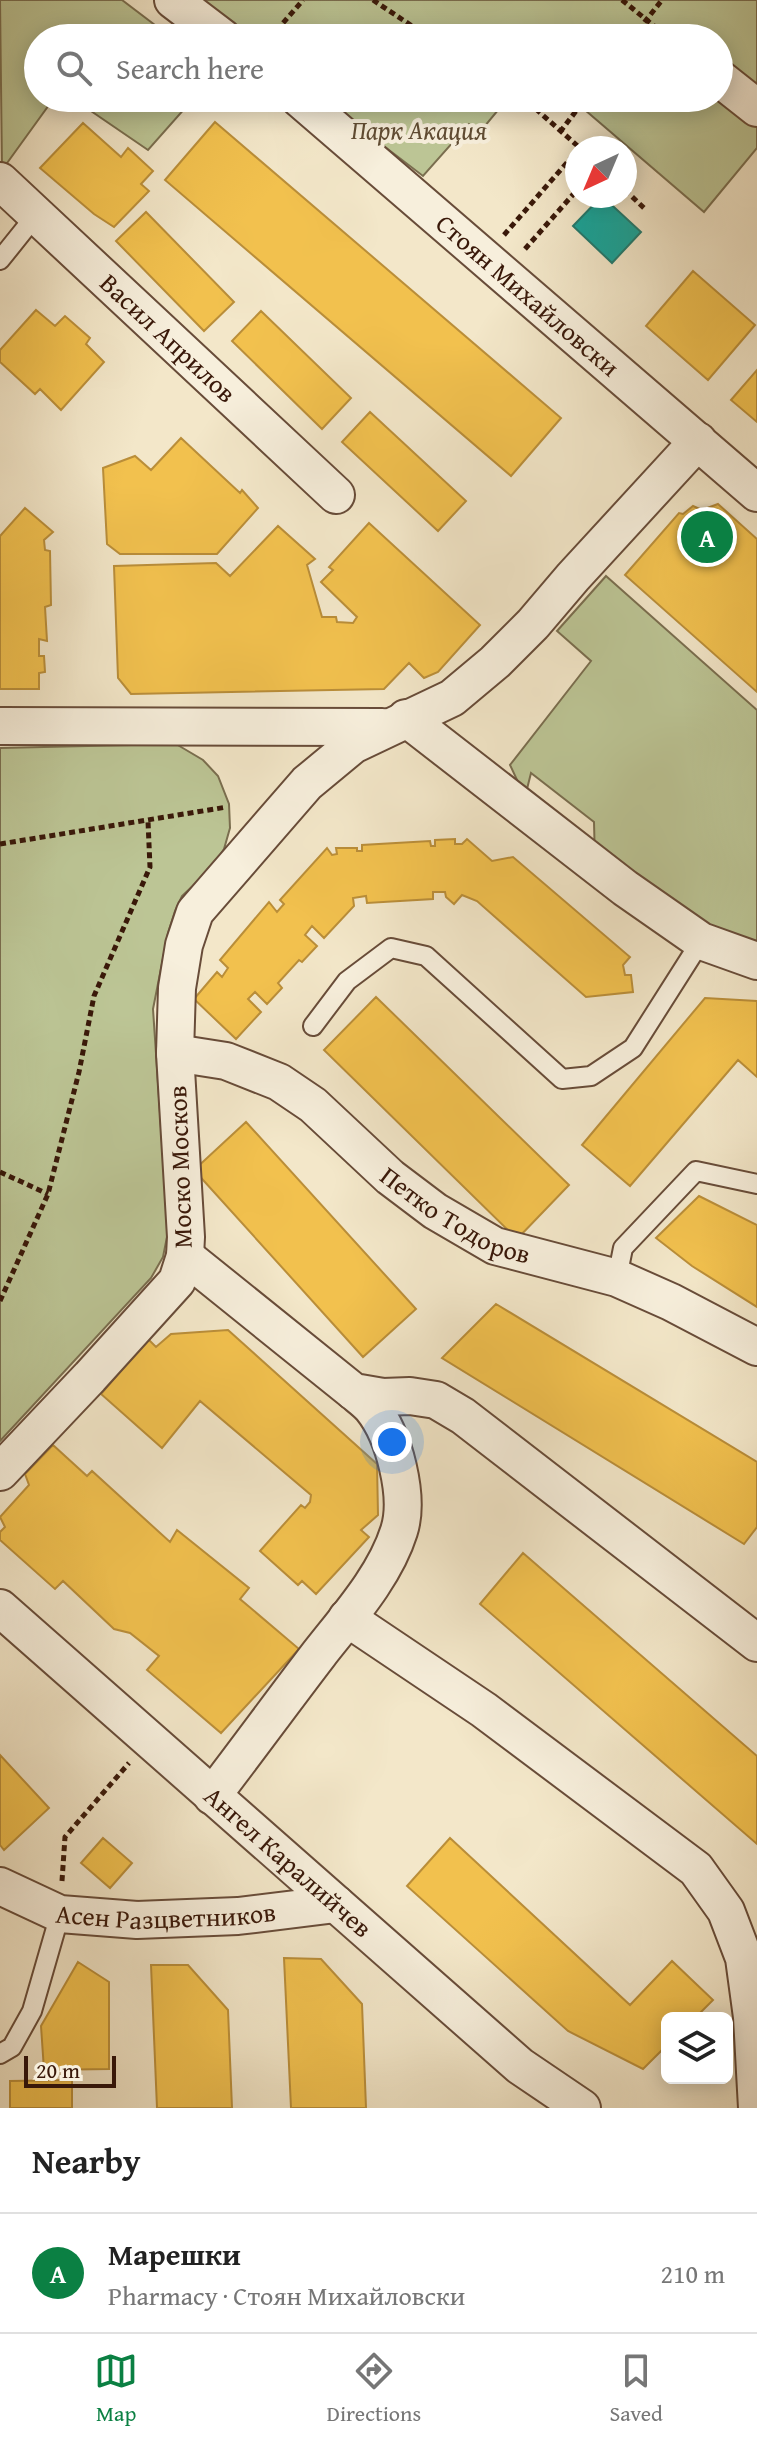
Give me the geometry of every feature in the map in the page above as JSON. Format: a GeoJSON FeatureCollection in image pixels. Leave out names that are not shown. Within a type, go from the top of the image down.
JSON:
{"type":"FeatureCollection","features":[{"type":"Feature","properties":{"kind":"street"},"geometry":{"type":"LineString","coordinates":[[173,0],[205,24]]}},
{"type":"Feature","properties":{"kind":"street"},"geometry":{"type":"LineString","coordinates":[[733,89],[757,108]]}},
{"type":"Feature","properties":{"kind":"street","name":"Стоян Михайловски"},"geometry":{"type":"LineString","coordinates":[[315,112],[757,493]]}},
{"type":"Feature","properties":{"kind":"street","name":"Васил Априлов"},"geometry":{"type":"LineString","coordinates":[[0,181],[336,495]]}},
{"type":"Feature","properties":{"kind":"street","name":"Моско Москов"},"geometry":{"type":"LineString","coordinates":[[0,1472],[177,1281],[185,1256],[186,1237],[175,1053],[177,988],[184,945],[195,912],[307,783],[353,745],[452,698],[495,662],[698,441]]}},
{"type":"Feature","properties":{"kind":"street"},"geometry":{"type":"LineString","coordinates":[[0,726],[396,723],[701,941],[757,961]]}},
{"type":"Feature","properties":{"kind":"street","name":"Петко Тодоров"},"geometry":{"type":"LineString","coordinates":[[175,1053],[226,1061],[279,1082],[313,1105],[390,1177],[435,1211],[495,1246],[617,1278],[757,1347]]}},
{"type":"Feature","properties":{"kind":"street"},"geometry":{"type":"LineString","coordinates":[[185,1256],[372,1407],[384,1426],[397,1459],[402,1497],[400,1528],[386,1562],[212,1796]]}},
{"type":"Feature","properties":{"kind":"street"},"geometry":{"type":"LineString","coordinates":[[354,1392],[436,1400],[463,1416],[757,1643]]}},
{"type":"Feature","properties":{"kind":"street","name":"Ангел Каралийчев"},"geometry":{"type":"LineString","coordinates":[[0,1608],[520,2066],[582,2108]]}},
{"type":"Feature","properties":{"kind":"street"},"geometry":{"type":"LineString","coordinates":[[347,1618],[484,1710],[696,1869],[726,1911],[744,1958],[752,2017],[757,2108]]}},
{"type":"Feature","properties":{"kind":"street","name":"Асен Разцветников"},"geometry":{"type":"LineString","coordinates":[[0,1886],[60,1914],[137,1920],[238,1916],[336,1904]]}},
{"type":"Feature","properties":{"kind":"lane"},"geometry":{"type":"LineString","coordinates":[[0,260],[36,215]]}},
{"type":"Feature","properties":{"kind":"lane"},"geometry":{"type":"LineString","coordinates":[[313,1026],[347,981],[391,948],[426,956],[562,1079],[591,1076],[633,1048],[701,941]]}},
{"type":"Feature","properties":{"kind":"lane"},"geometry":{"type":"LineString","coordinates":[[617,1278],[623,1248],[696,1171],[757,1184]]}},
{"type":"Feature","properties":{"kind":"lane"},"geometry":{"type":"LineString","coordinates":[[0,2054],[12,2047],[32,2011],[60,1914]]}},
{"type":"Feature","properties":{"kind":"path"},"geometry":{"type":"LineString","coordinates":[[282,24],[303,0]]}},
{"type":"Feature","properties":{"kind":"path"},"geometry":{"type":"LineString","coordinates":[[373,0],[409,24]]}},
{"type":"Feature","properties":{"kind":"path"},"geometry":{"type":"LineString","coordinates":[[622,0],[651,24]]}},
{"type":"Feature","properties":{"kind":"path"},"geometry":{"type":"LineString","coordinates":[[643,24],[662,0]]}},
{"type":"Feature","properties":{"kind":"path"},"geometry":{"type":"LineString","coordinates":[[539,112],[565,136]]}},
{"type":"Feature","properties":{"kind":"path"},"geometry":{"type":"LineString","coordinates":[[560,132],[575,112]]}},
{"type":"Feature","properties":{"kind":"path"},"geometry":{"type":"LineString","coordinates":[[494,266],[565,168]]}},
{"type":"Feature","properties":{"kind":"path"},"geometry":{"type":"LineString","coordinates":[[494,266],[565,201]]}},
{"type":"Feature","properties":{"kind":"path"},"geometry":{"type":"LineString","coordinates":[[637,201],[645,209]]}},
{"type":"Feature","properties":{"kind":"path"},"geometry":{"type":"LineString","coordinates":[[0,844],[227,807]]}},
{"type":"Feature","properties":{"kind":"path"},"geometry":{"type":"LineString","coordinates":[[0,1301],[48,1194],[79,1072],[94,996],[150,867],[148,821]]}},
{"type":"Feature","properties":{"kind":"path"},"geometry":{"type":"LineString","coordinates":[[0,1172],[48,1194]]}},
{"type":"Feature","properties":{"kind":"path"},"geometry":{"type":"LineString","coordinates":[[60,1914],[65,1837],[149,1740]]}},
{"type":"Feature","properties":{"kind":"green space"},"geometry":{"type":"Polygon","coordinates":[[[0,0],[122,0],[154,24],[24,24],[24,112],[44,112],[2,170],[0,0]]]}},
{"type":"Feature","properties":{"kind":"green space","name":"Парк Акация"},"geometry":{"type":"Polygon","coordinates":[[[193,0],[757,0],[757,148],[704,212],[637,155],[637,136],[615,136],[587,112],[733,112],[733,24],[225,24],[193,0]]]}},
{"type":"Feature","properties":{"kind":"green space"},"geometry":{"type":"Polygon","coordinates":[[[92,112],[182,112],[148,150],[92,112]]]}},
{"type":"Feature","properties":{"kind":"green space","name":"Парк Акация"},"geometry":{"type":"Polygon","coordinates":[[[339,112],[496,112],[480,132],[469,124],[423,176],[339,112]]]}},
{"type":"Feature","properties":{"kind":"green space"},"geometry":{"type":"Polygon","coordinates":[[[606,576],[757,710],[757,948],[700,929],[595,862],[594,822],[531,773],[525,797],[510,765],[591,661],[557,631],[606,576]]]}},
{"type":"Feature","properties":{"kind":"green space"},"geometry":{"type":"Polygon","coordinates":[[[176,744],[203,760],[218,776],[229,804],[230,828],[224,849],[214,866],[182,896],[175,911],[153,1009],[168,1232],[163,1257],[151,1278],[0,1441],[0,748],[176,744]]]}},
{"type":"Feature","properties":{"kind":"building: Homes"},"geometry":{"type":"Polygon","coordinates":[[[215,122],[561,418],[511,476],[165,180],[215,122]]]}},
{"type":"Feature","properties":{"kind":"building: Homes"},"geometry":{"type":"Polygon","coordinates":[[[83,123],[121,157],[128,148],[153,171],[141,184],[149,191],[114,227],[40,168],[83,123]]]}},
{"type":"Feature","properties":{"kind":"building: Homes"},"geometry":{"type":"Polygon","coordinates":[[[146,212],[234,302],[204,331],[116,241],[146,212]]]}},
{"type":"Feature","properties":{"kind":"building: Homes"},"geometry":{"type":"Polygon","coordinates":[[[693,271],[755,325],[708,380],[646,326],[693,271]]]}},
{"type":"Feature","properties":{"kind":"building: Homes"},"geometry":{"type":"Polygon","coordinates":[[[36,310],[55,326],[65,316],[90,338],[86,344],[104,362],[61,410],[40,389],[35,394],[0,362],[0,350],[36,310]]]}},
{"type":"Feature","properties":{"kind":"building: Homes"},"geometry":{"type":"Polygon","coordinates":[[[261,311],[351,398],[322,429],[232,341],[261,311]]]}},
{"type":"Feature","properties":{"kind":"building: Homes"},"geometry":{"type":"Polygon","coordinates":[[[757,370],[757,422],[731,400],[757,370]]]}},
{"type":"Feature","properties":{"kind":"building: Homes"},"geometry":{"type":"Polygon","coordinates":[[[370,412],[466,501],[438,531],[342,442],[370,412]]]}},
{"type":"Feature","properties":{"kind":"building: Homes"},"geometry":{"type":"Polygon","coordinates":[[[181,438],[240,493],[242,490],[258,508],[217,554],[120,554],[107,544],[103,468],[135,456],[151,470],[181,438]]]}},
{"type":"Feature","properties":{"kind":"building: Homes"},"geometry":{"type":"Polygon","coordinates":[[[718,504],[757,539],[757,692],[625,575],[679,513],[683,514],[693,506],[702,510],[718,504]]]}},
{"type":"Feature","properties":{"kind":"building: Homes"},"geometry":{"type":"Polygon","coordinates":[[[25,508],[53,532],[44,540],[45,550],[50,551],[51,605],[45,607],[47,641],[39,639],[39,656],[44,656],[45,672],[39,673],[39,689],[0,689],[0,536],[25,508]]]}},
{"type":"Feature","properties":{"kind":"building: Homes"},"geometry":{"type":"Polygon","coordinates":[[[369,523],[480,625],[438,672],[424,678],[409,663],[384,689],[131,694],[118,678],[114,566],[216,563],[230,576],[278,526],[315,559],[307,565],[322,617],[336,617],[337,622],[353,623],[357,617],[321,582],[333,570],[329,567],[369,523]]]}},
{"type":"Feature","properties":{"kind":"building: Homes"},"geometry":{"type":"Polygon","coordinates":[[[455,839],[455,844],[462,844],[467,839],[492,861],[513,857],[630,957],[623,965],[625,975],[631,975],[633,992],[586,997],[477,901],[462,895],[454,904],[445,892],[433,892],[433,899],[367,903],[366,896],[353,898],[354,906],[324,938],[312,926],[305,935],[317,946],[278,983],[282,988],[267,1004],[255,992],[248,999],[261,1012],[236,1039],[194,999],[217,972],[222,977],[228,968],[220,960],[269,902],[277,912],[284,904],[280,900],[327,848],[332,855],[337,854],[336,848],[357,848],[357,851],[362,851],[362,845],[430,841],[431,846],[435,846],[435,840],[455,839]]]}},
{"type":"Feature","properties":{"kind":"building: Homes"},"geometry":{"type":"Polygon","coordinates":[[[376,997],[569,1185],[517,1239],[324,1050],[376,997]]]}},
{"type":"Feature","properties":{"kind":"building: Homes"},"geometry":{"type":"Polygon","coordinates":[[[705,998],[757,1001],[757,1077],[738,1060],[630,1186],[582,1145],[705,998]]]}},
{"type":"Feature","properties":{"kind":"building: Homes"},"geometry":{"type":"Polygon","coordinates":[[[246,1122],[416,1309],[363,1357],[194,1170],[246,1122]]]}},
{"type":"Feature","properties":{"kind":"building: Homes"},"geometry":{"type":"Polygon","coordinates":[[[699,1196],[757,1225],[757,1307],[692,1266],[656,1238],[699,1196]]]}},
{"type":"Feature","properties":{"kind":"building: Homes"},"geometry":{"type":"Polygon","coordinates":[[[496,1304],[757,1462],[757,1527],[744,1544],[442,1358],[496,1304]]]}},
{"type":"Feature","properties":{"kind":"building: Homes"},"geometry":{"type":"Polygon","coordinates":[[[228,1330],[377,1464],[378,1515],[361,1530],[369,1537],[316,1594],[302,1581],[298,1585],[260,1551],[301,1505],[305,1508],[311,1495],[200,1401],[162,1448],[101,1394],[148,1339],[156,1347],[171,1334],[228,1330]]]}},
{"type":"Feature","properties":{"kind":"building: Homes"},"geometry":{"type":"Polygon","coordinates":[[[53,1445],[87,1476],[92,1471],[170,1542],[177,1530],[249,1588],[240,1599],[299,1649],[221,1733],[147,1670],[159,1656],[130,1633],[114,1629],[63,1581],[55,1589],[0,1540],[0,1532],[5,1527],[0,1517],[29,1485],[25,1474],[53,1445]]]}},
{"type":"Feature","properties":{"kind":"building: Homes"},"geometry":{"type":"Polygon","coordinates":[[[523,1553],[757,1756],[757,1844],[480,1604],[523,1553]]]}},
{"type":"Feature","properties":{"kind":"building: Homes"},"geometry":{"type":"Polygon","coordinates":[[[0,1755],[49,1808],[4,1850],[0,1845],[0,1755]]]}},
{"type":"Feature","properties":{"kind":"building: Homes"},"geometry":{"type":"Polygon","coordinates":[[[103,1838],[132,1863],[110,1888],[81,1863],[103,1838]]]}},
{"type":"Feature","properties":{"kind":"building: Homes"},"geometry":{"type":"Polygon","coordinates":[[[450,1838],[630,2005],[672,1961],[713,2000],[701,2012],[661,2012],[661,2051],[643,2069],[568,2031],[407,1886],[450,1838]]]}},
{"type":"Feature","properties":{"kind":"building: Homes"},"geometry":{"type":"Polygon","coordinates":[[[284,1958],[321,1959],[362,2004],[366,2108],[291,2108],[284,1958]]]}},
{"type":"Feature","properties":{"kind":"building: Homes"},"geometry":{"type":"Polygon","coordinates":[[[78,1962],[109,1982],[109,2069],[44,2070],[41,2026],[78,1962]]]}},
{"type":"Feature","properties":{"kind":"building: Homes"},"geometry":{"type":"Polygon","coordinates":[[[151,1965],[188,1965],[228,2010],[232,2108],[157,2108],[151,1965]]]}},
{"type":"Feature","properties":{"kind":"building: Homes"},"geometry":{"type":"Polygon","coordinates":[[[72,2080],[72,2108],[10,2108],[10,2081],[72,2080]]]}},
{"type":"Feature","properties":{"kind":"building: Public"},"geometry":{"type":"Polygon","coordinates":[[[590,208],[615,208],[641,232],[612,263],[573,226],[590,208]]]}},
{"type":"Feature","properties":{"kind":"place","name":"Марешки"},"geometry":{"type":"Point","coordinates":[707,537]}}]}
